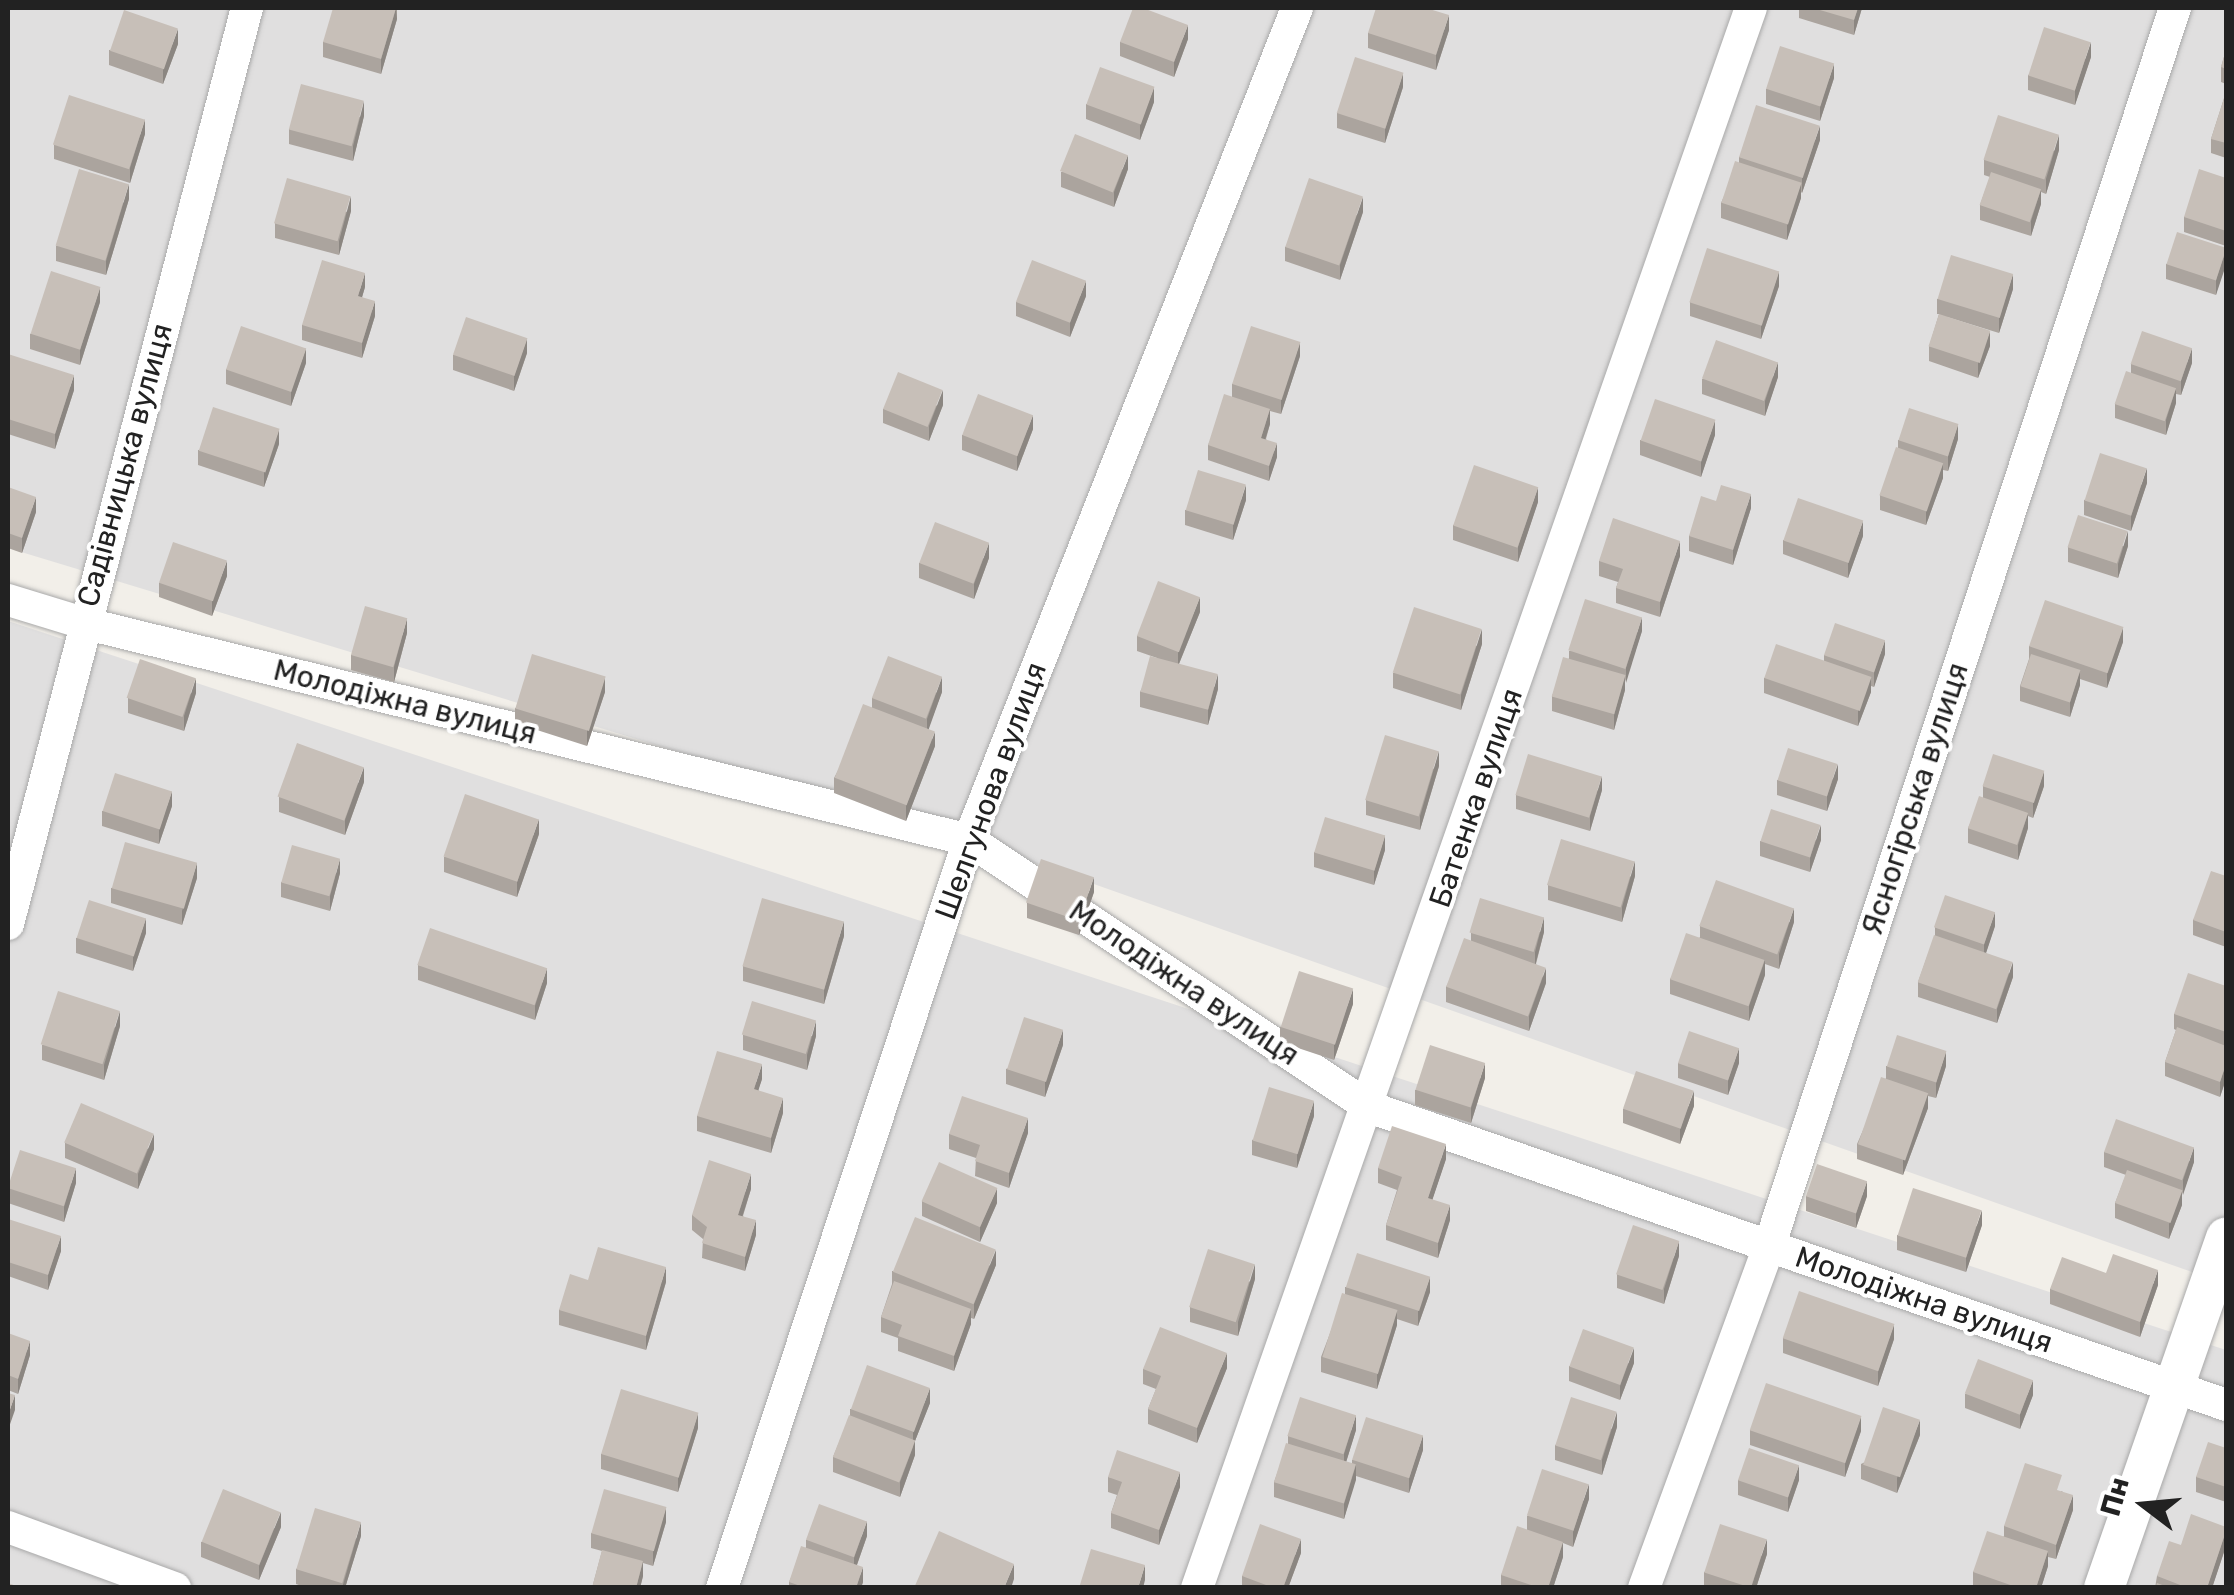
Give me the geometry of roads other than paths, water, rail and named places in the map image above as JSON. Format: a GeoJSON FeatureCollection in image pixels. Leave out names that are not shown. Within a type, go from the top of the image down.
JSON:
{"type":"FeatureCollection","features":[{"type":"Feature","properties":{"kind":"street","name":"Садівницька вулиця"},"geometry":{"type":"LineString","coordinates":[[8,924],[83,623],[247,8]]}},
{"type":"Feature","properties":{"kind":"street","name":"Шелгунова вулиця"},"geometry":{"type":"LineString","coordinates":[[722,1588],[969,840],[1297,8]]}},
{"type":"Feature","properties":{"kind":"street","name":"Батенка вулиця"},"geometry":{"type":"LineString","coordinates":[[1197,1588],[1752,8]]}},
{"type":"Feature","properties":{"kind":"street","name":"Ясногірська вулиця"},"geometry":{"type":"LineString","coordinates":[[1644,1588],[1769,1247],[2174,8]]}},
{"type":"Feature","properties":{"kind":"street","name":"Молодіжна вулиця"},"geometry":{"type":"LineString","coordinates":[[8,600],[83,623],[969,840],[1369,1107],[2226,1405]]}},
{"type":"Feature","properties":{"kind":"street"},"geometry":{"type":"LineString","coordinates":[[2104,1588],[2226,1238]]}},
{"type":"Feature","properties":{"kind":"street"},"geometry":{"type":"LineString","coordinates":[[8,1527],[176,1588]]}}]}
